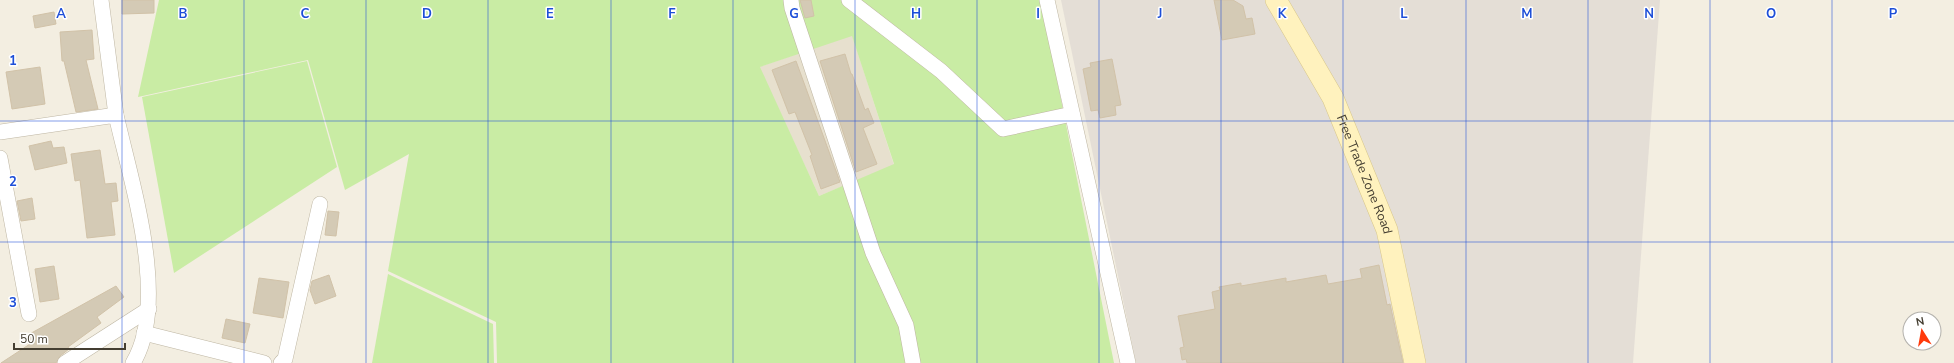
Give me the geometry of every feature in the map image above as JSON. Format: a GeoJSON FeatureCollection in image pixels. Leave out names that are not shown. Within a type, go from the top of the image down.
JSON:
{"type":"FeatureCollection","features":[{"type":"Feature","properties":{"kind":"street"},"geometry":{"type":"LineString","coordinates":[[101,0],[116,116],[146,256],[149,309],[140,351],[133,363]]}},
{"type":"Feature","properties":{"kind":"street"},"geometry":{"type":"LineString","coordinates":[[791,0],[792,8],[873,253],[906,325],[913,363]]}},
{"type":"Feature","properties":{"kind":"street"},"geometry":{"type":"LineString","coordinates":[[849,0],[941,71],[1003,129],[1072,114]]}},
{"type":"Feature","properties":{"kind":"street"},"geometry":{"type":"LineString","coordinates":[[1047,0],[1128,363]]}},
{"type":"Feature","properties":{"kind":"street","name":"Free Trade Zone Road"},"geometry":{"type":"LineString","coordinates":[[1276,0],[1333,98],[1387,230],[1415,363]]}},
{"type":"Feature","properties":{"kind":"street"},"geometry":{"type":"LineString","coordinates":[[0,132],[116,116]]}},
{"type":"Feature","properties":{"kind":"street"},"geometry":{"type":"LineString","coordinates":[[0,158],[30,314]]}},
{"type":"Feature","properties":{"kind":"street"},"geometry":{"type":"LineString","coordinates":[[281,363],[285,359],[320,204]]}},
{"type":"Feature","properties":{"kind":"street"},"geometry":{"type":"LineString","coordinates":[[65,363],[79,357],[149,309]]}},
{"type":"Feature","properties":{"kind":"street"},"geometry":{"type":"LineString","coordinates":[[144,333],[264,363]]}},
{"type":"Feature","properties":{"kind":"shaded area"},"geometry":{"type":"Polygon","coordinates":[[[1061,0],[1660,0],[1633,363],[1136,363],[1061,0]]]}},
{"type":"Feature","properties":{"kind":"shaded area"},"geometry":{"type":"Polygon","coordinates":[[[852,35],[894,165],[819,196],[759,67],[852,35]]]}},
{"type":"Feature","properties":{"kind":"green space"},"geometry":{"type":"Polygon","coordinates":[[[159,0],[1041,0],[1114,363],[497,363],[496,322],[388,271],[409,154],[345,190],[308,60],[138,97],[159,0]],[[852,36],[760,67],[819,196],[894,164],[852,36]]]}},
{"type":"Feature","properties":{"kind":"green space"},"geometry":{"type":"Polygon","coordinates":[[[307,61],[337,167],[174,273],[142,97],[307,61]]]}},
{"type":"Feature","properties":{"kind":"green space"},"geometry":{"type":"Polygon","coordinates":[[[388,274],[493,324],[494,363],[372,363],[388,274]]]}},
{"type":"Feature","properties":{"kind":"building"},"geometry":{"type":"Polygon","coordinates":[[[122,0],[154,0],[154,13],[122,14],[122,0]]]}},
{"type":"Feature","properties":{"kind":"building"},"geometry":{"type":"Polygon","coordinates":[[[800,0],[811,0],[814,16],[805,18],[800,0]]]}},
{"type":"Feature","properties":{"kind":"building"},"geometry":{"type":"Polygon","coordinates":[[[1214,0],[1233,0],[1243,6],[1246,19],[1252,18],[1255,34],[1222,40],[1214,0]]]}},
{"type":"Feature","properties":{"kind":"building"},"geometry":{"type":"Polygon","coordinates":[[[54,12],[56,24],[35,28],[33,16],[54,12]]]}},
{"type":"Feature","properties":{"kind":"building"},"geometry":{"type":"Polygon","coordinates":[[[92,30],[94,59],[86,60],[98,109],[76,112],[64,61],[62,61],[60,32],[92,30]]]}},
{"type":"Feature","properties":{"kind":"building"},"geometry":{"type":"Polygon","coordinates":[[[845,54],[865,110],[868,108],[874,123],[863,128],[877,164],[856,172],[820,61],[845,54]]]}},
{"type":"Feature","properties":{"kind":"building"},"geometry":{"type":"Polygon","coordinates":[[[1112,59],[1121,105],[1115,106],[1116,115],[1100,118],[1098,110],[1091,111],[1083,69],[1091,67],[1090,63],[1112,59]]]}},
{"type":"Feature","properties":{"kind":"building"},"geometry":{"type":"Polygon","coordinates":[[[796,61],[840,182],[821,189],[810,156],[812,155],[795,112],[789,114],[772,70],[796,61]]]}},
{"type":"Feature","properties":{"kind":"building"},"geometry":{"type":"Polygon","coordinates":[[[40,67],[45,104],[12,109],[6,72],[40,67]]]}},
{"type":"Feature","properties":{"kind":"building"},"geometry":{"type":"Polygon","coordinates":[[[51,141],[53,148],[64,147],[67,163],[35,170],[29,146],[51,141]]]}},
{"type":"Feature","properties":{"kind":"building"},"geometry":{"type":"Polygon","coordinates":[[[100,150],[105,184],[116,183],[118,201],[111,202],[115,235],[87,238],[80,180],[75,181],[71,154],[100,150]]]}},
{"type":"Feature","properties":{"kind":"building"},"geometry":{"type":"Polygon","coordinates":[[[32,198],[35,219],[21,221],[17,201],[32,198]]]}},
{"type":"Feature","properties":{"kind":"building"},"geometry":{"type":"Polygon","coordinates":[[[328,211],[339,212],[336,236],[325,235],[328,211]]]}},
{"type":"Feature","properties":{"kind":"building"},"geometry":{"type":"Polygon","coordinates":[[[1379,265],[1387,305],[1390,304],[1403,363],[1187,363],[1186,359],[1182,360],[1180,348],[1184,347],[1178,316],[1215,309],[1212,292],[1220,290],[1219,287],[1241,283],[1241,286],[1286,278],[1286,282],[1326,275],[1328,284],[1362,278],[1360,269],[1379,265]]]}},
{"type":"Feature","properties":{"kind":"building"},"geometry":{"type":"Polygon","coordinates":[[[54,266],[59,299],[40,302],[35,269],[54,266]]]}},
{"type":"Feature","properties":{"kind":"building"},"geometry":{"type":"Polygon","coordinates":[[[329,275],[336,296],[315,304],[310,290],[312,281],[329,275]]]}},
{"type":"Feature","properties":{"kind":"building"},"geometry":{"type":"Polygon","coordinates":[[[259,278],[289,282],[283,318],[253,313],[259,278]]]}},
{"type":"Feature","properties":{"kind":"building"},"geometry":{"type":"Polygon","coordinates":[[[116,286],[124,297],[97,317],[101,323],[68,347],[69,349],[60,356],[56,363],[1,363],[30,344],[26,336],[116,286]]]}},
{"type":"Feature","properties":{"kind":"building"},"geometry":{"type":"Polygon","coordinates":[[[226,319],[250,324],[245,343],[222,338],[226,319]]]}}]}
